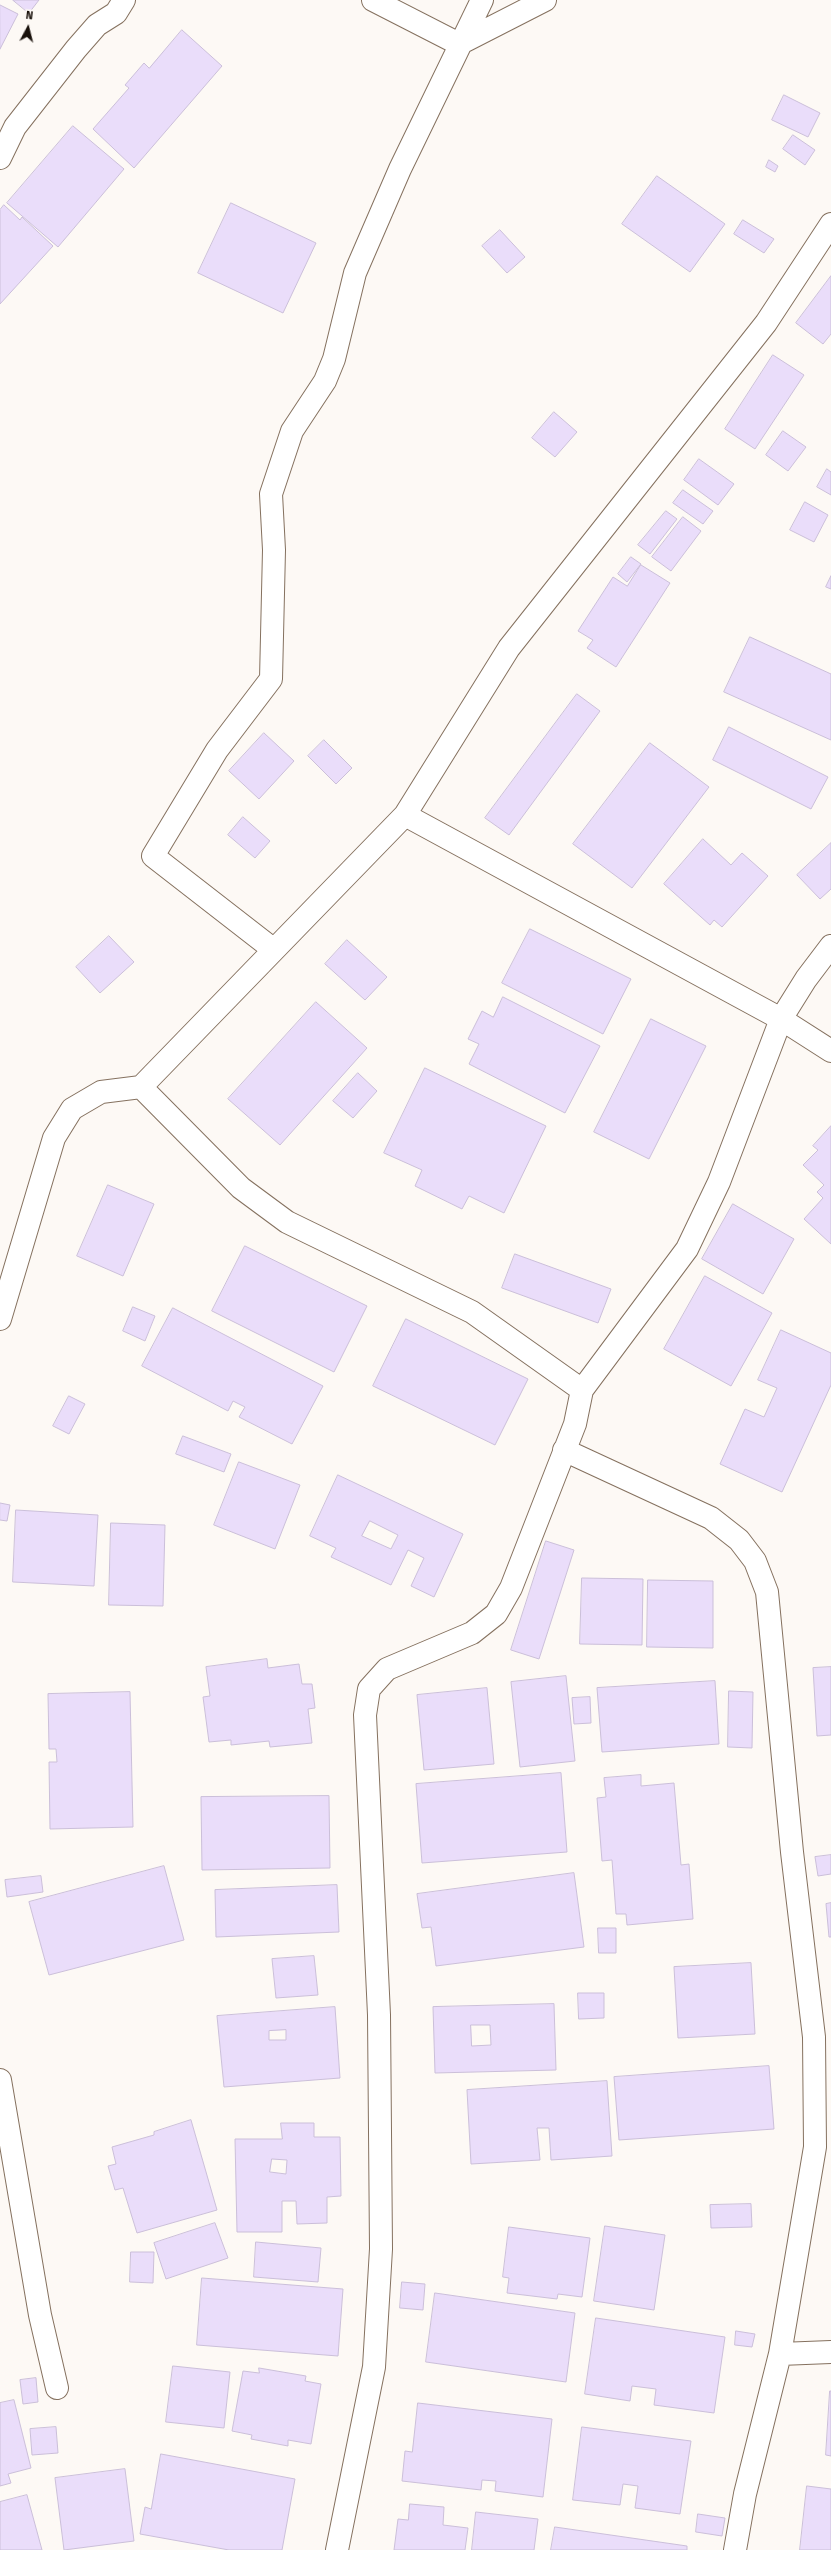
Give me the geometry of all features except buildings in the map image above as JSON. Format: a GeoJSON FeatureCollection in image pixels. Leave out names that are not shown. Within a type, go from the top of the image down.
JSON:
{"type":"FeatureCollection","features":[{"type":"Feature","properties":{"kind":"street"},"geometry":{"type":"LineString","coordinates":[[0,158],[15,127],[76,49],[97,25],[116,13],[124,0]]}},
{"type":"Feature","properties":{"kind":"street"},"geometry":{"type":"LineString","coordinates":[[373,0],[460,44]]}},
{"type":"Feature","properties":{"kind":"street"},"geometry":{"type":"LineString","coordinates":[[274,950],[153,856],[217,750],[271,679],[274,550],[271,494],[292,431],[328,374],[355,273],[400,170],[460,44],[472,24],[482,0]]}},
{"type":"Feature","properties":{"kind":"street"},"geometry":{"type":"LineString","coordinates":[[460,44],[545,0]]}},
{"type":"Feature","properties":{"kind":"street"},"geometry":{"type":"LineString","coordinates":[[0,1319],[54,1138],[72,1109],[101,1092],[141,1087],[405,815],[509,648],[766,323],[831,224]]}},
{"type":"Feature","properties":{"kind":"street"},"geometry":{"type":"LineString","coordinates":[[405,815],[781,1019],[831,1052]]}},
{"type":"Feature","properties":{"kind":"street"},"geometry":{"type":"LineString","coordinates":[[337,2550],[374,2366],[381,2249],[379,2015],[365,1714],[369,1689],[387,1669],[472,1633],[496,1614],[511,1588],[575,1424],[582,1390],[686,1250],[719,1182],[781,1019],[806,979],[831,946]]}},
{"type":"Feature","properties":{"kind":"street"},"geometry":{"type":"LineString","coordinates":[[141,1087],[241,1188],[287,1222],[472,1312],[582,1390]]}},
{"type":"Feature","properties":{"kind":"street"},"geometry":{"type":"LineString","coordinates":[[564,1450],[711,1518],[739,1540],[755,1561],[767,1592],[792,1852],[814,2037],[815,2147],[780,2354],[745,2494],[735,2550]]}},
{"type":"Feature","properties":{"kind":"street"},"geometry":{"type":"LineString","coordinates":[[0,2080],[40,2315],[57,2388]]}},
{"type":"Feature","properties":{"kind":"street"},"geometry":{"type":"LineString","coordinates":[[780,2354],[831,2352]]}}]}
